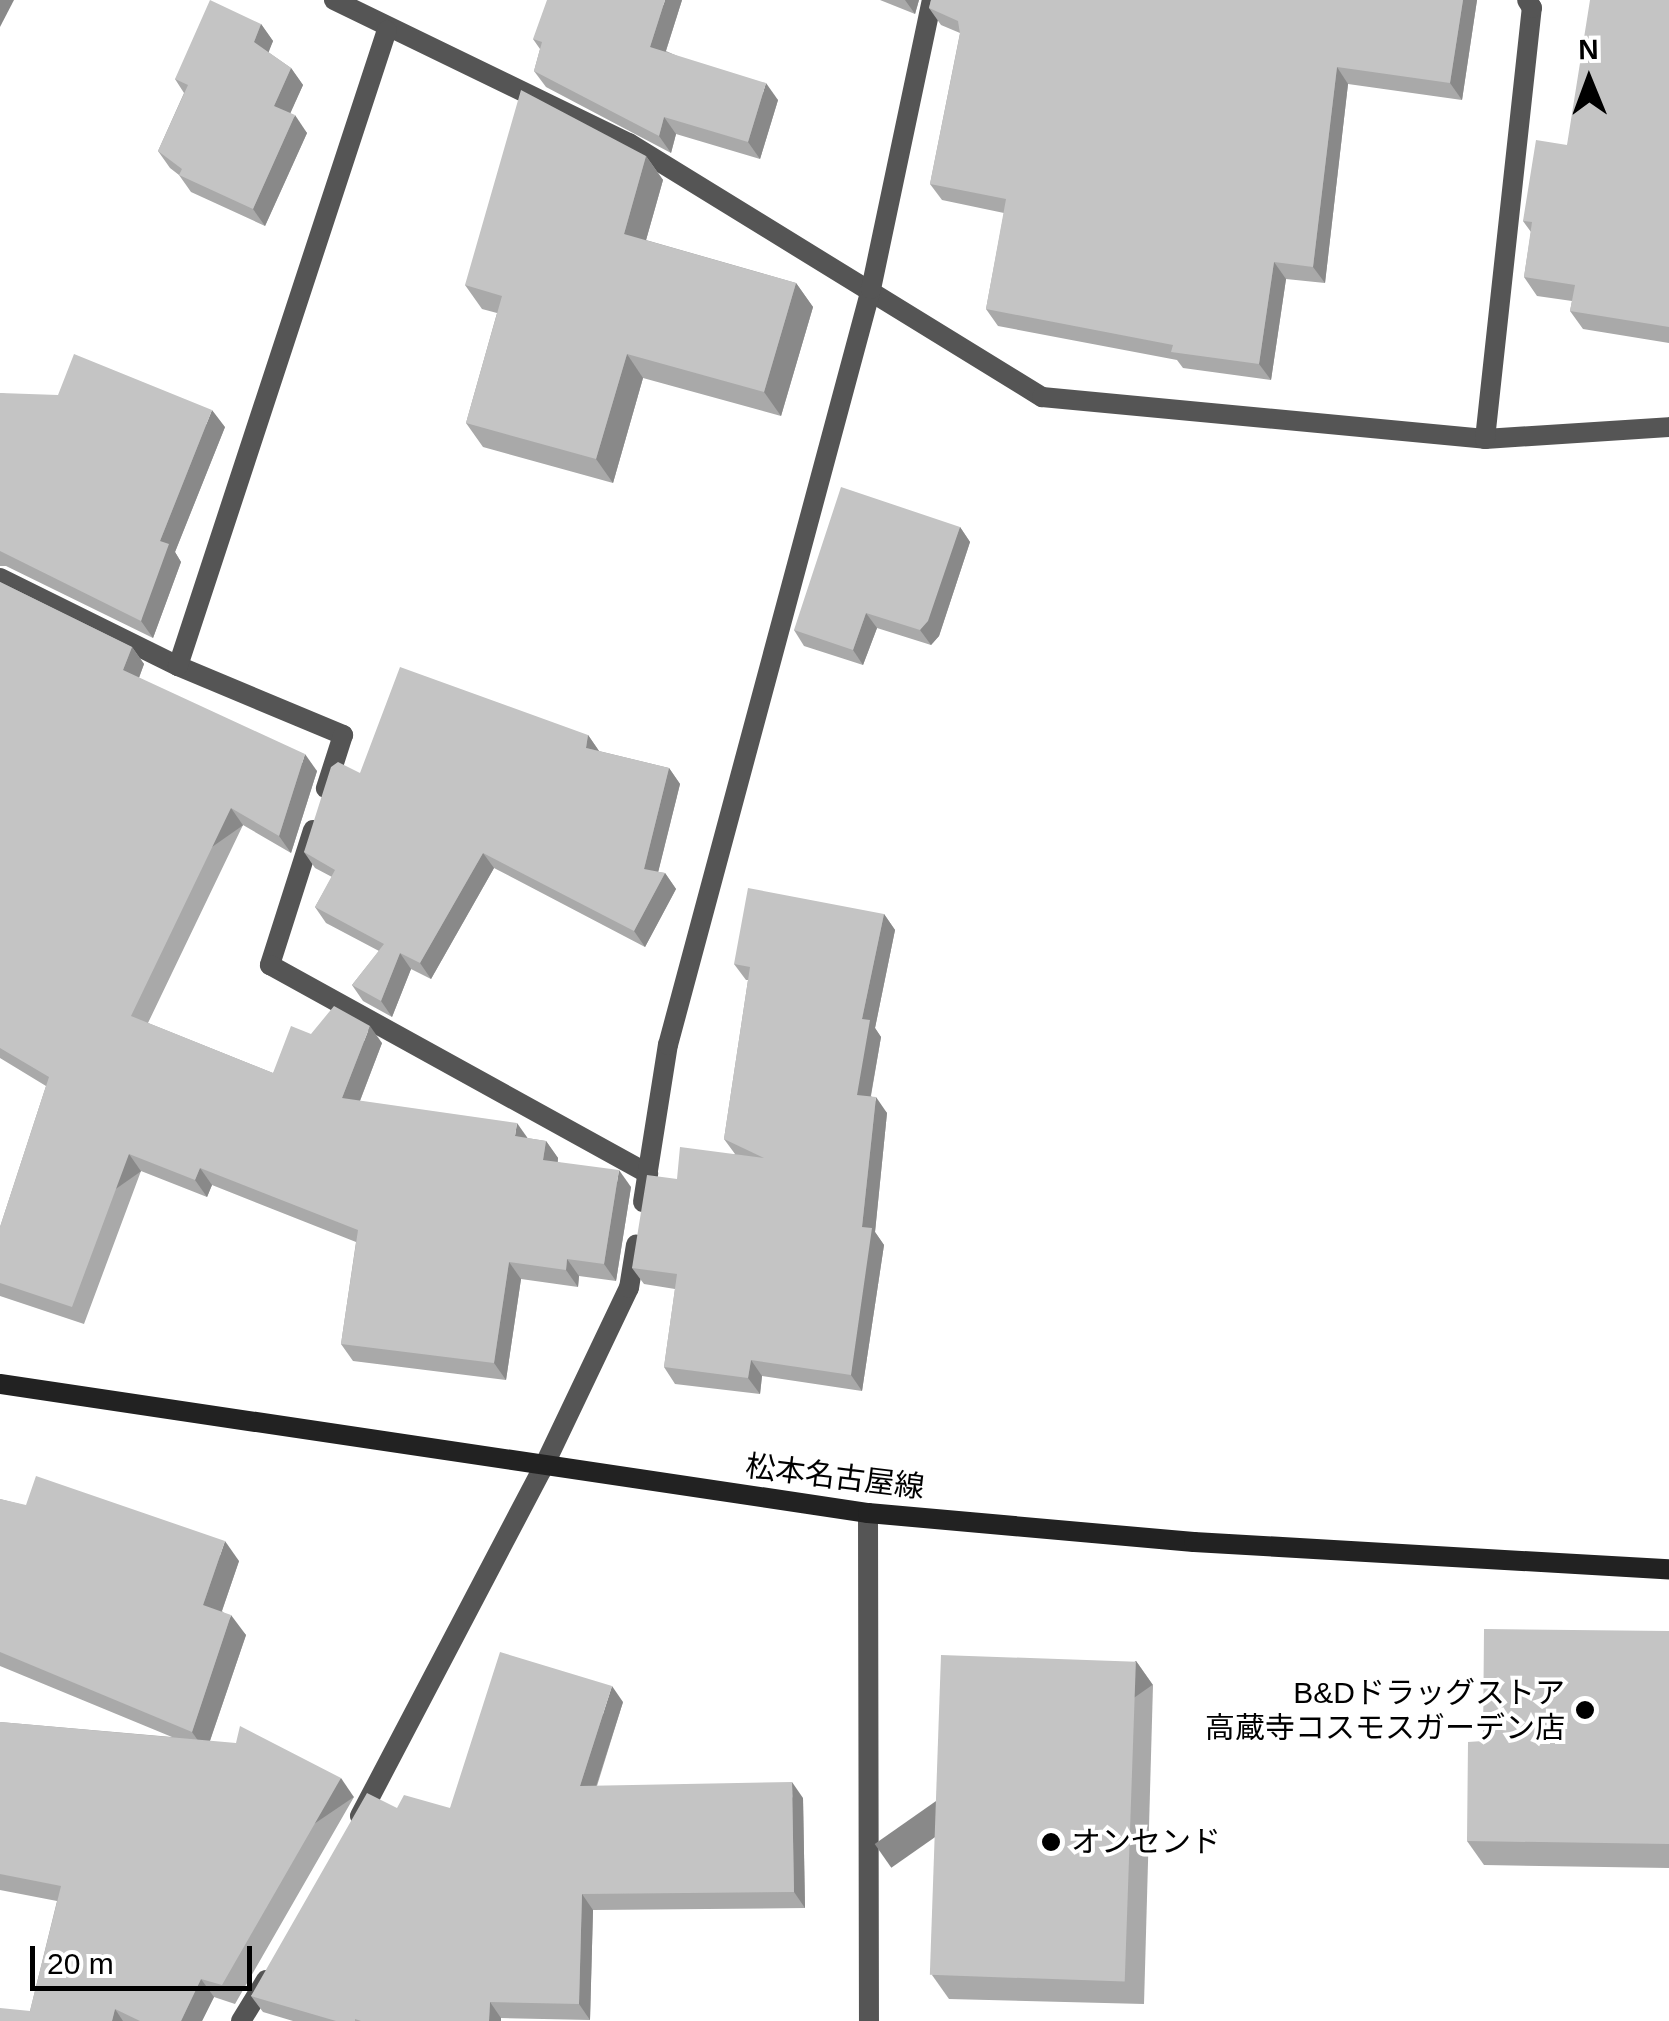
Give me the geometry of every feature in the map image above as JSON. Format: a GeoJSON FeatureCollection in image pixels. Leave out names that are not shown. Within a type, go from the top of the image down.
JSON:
{"type":"FeatureCollection","features":[{"type":"Feature","properties":{"kind":"main road","name":"松本名古屋線"},"geometry":{"type":"LineString","coordinates":[[0,1384],[542,1470],[868,1513],[1194,1542],[1669,1569]]}},
{"type":"Feature","properties":{"kind":"street"},"geometry":{"type":"LineString","coordinates":[[334,0],[387,30],[629,143],[1042,396],[1485,439],[1669,427]]}},
{"type":"Feature","properties":{"kind":"street"},"geometry":{"type":"LineString","coordinates":[[351,1832],[542,1470],[629,1288],[668,1045],[871,289],[932,0]]}},
{"type":"Feature","properties":{"kind":"street"},"geometry":{"type":"LineString","coordinates":[[1485,439],[1532,8],[1527,0]]}},
{"type":"Feature","properties":{"kind":"street"},"geometry":{"type":"LineString","coordinates":[[178,666],[387,30]]}},
{"type":"Feature","properties":{"kind":"street"},"geometry":{"type":"LineString","coordinates":[[0,578],[178,666],[343,735],[270,965],[648,1174]]}},
{"type":"Feature","properties":{"kind":"street"},"geometry":{"type":"LineString","coordinates":[[868,1513],[869,2021]]}},
{"type":"Feature","properties":{"kind":"street"},"geometry":{"type":"LineString","coordinates":[[241,2021],[278,1961]]}},
{"type":"Feature","properties":{"kind":"building"},"geometry":{"type":"Polygon","coordinates":[[[210,0],[261,24],[254,42],[291,68],[274,106],[295,115],[253,209],[179,175],[182,169],[158,151],[188,85],[175,79],[210,0]]]}},
{"type":"Feature","properties":{"kind":"building"},"geometry":{"type":"Polygon","coordinates":[[[547,0],[665,0],[650,47],[766,83],[748,142],[664,117],[659,136],[534,71],[542,42],[533,39],[547,0]]]}},
{"type":"Feature","properties":{"kind":"building"},"geometry":{"type":"Polygon","coordinates":[[[931,0],[1463,0],[1450,83],[1337,67],[1313,267],[1274,262],[1259,364],[1171,352],[1173,345],[986,309],[1006,199],[930,184],[960,34],[958,21],[929,8],[931,0]]]}},
{"type":"Feature","properties":{"kind":"building"},"geometry":{"type":"Polygon","coordinates":[[[1590,0],[1669,0],[1669,327],[1570,311],[1575,285],[1524,277],[1532,222],[1523,221],[1536,140],[1567,145],[1590,0]]]}},
{"type":"Feature","properties":{"kind":"building"},"geometry":{"type":"Polygon","coordinates":[[[521,90],[646,156],[624,234],[796,283],[764,392],[627,354],[596,459],[466,423],[502,296],[465,285],[521,90]]]}},
{"type":"Feature","properties":{"kind":"building"},"geometry":{"type":"Polygon","coordinates":[[[74,354],[212,410],[160,541],[169,544],[141,621],[0,551],[0,393],[58,395],[74,354]]]}},
{"type":"Feature","properties":{"kind":"building"},"geometry":{"type":"Polygon","coordinates":[[[841,487],[960,527],[928,621],[920,630],[866,613],[853,650],[794,630],[841,487]]]}},
{"type":"Feature","properties":{"kind":"building"},"geometry":{"type":"Polygon","coordinates":[[[0,582],[132,647],[123,670],[305,754],[279,836],[231,808],[131,1016],[273,1073],[291,1026],[311,1034],[334,1006],[370,1026],[342,1098],[517,1123],[515,1136],[546,1141],[543,1160],[619,1170],[604,1264],[567,1259],[566,1270],[509,1262],[494,1363],[341,1344],[358,1230],[200,1168],[195,1180],[129,1154],[72,1307],[0,1283],[0,1227],[49,1077],[0,1048],[0,582]]]}},
{"type":"Feature","properties":{"kind":"building"},"geometry":{"type":"Polygon","coordinates":[[[400,667],[588,735],[586,748],[669,768],[644,869],[665,873],[634,931],[483,853],[420,963],[400,953],[381,1001],[352,985],[384,944],[315,907],[335,870],[304,852],[331,767],[338,762],[360,773],[400,667]]]}},
{"type":"Feature","properties":{"kind":"building"},"geometry":{"type":"Polygon","coordinates":[[[748,888],[884,914],[862,1019],[870,1020],[857,1095],[876,1097],[862,1227],[872,1228],[851,1375],[751,1360],[748,1378],[664,1367],[677,1274],[632,1268],[647,1175],[677,1179],[680,1147],[764,1158],[724,1139],[750,967],[734,964],[748,888]]]}},
{"type":"Feature","properties":{"kind":"building"},"geometry":{"type":"Polygon","coordinates":[[[36,1476],[225,1541],[203,1605],[231,1615],[192,1732],[0,1652],[0,1499],[26,1505],[36,1476]]]}},
{"type":"Feature","properties":{"kind":"building","name":"B&Dドラッグストア 高蔵寺コスモスガーデン店"},"geometry":{"type":"Polygon","coordinates":[[[1484,1629],[1669,1631],[1669,1844],[1467,1841],[1468,1742],[1483,1741],[1484,1629]]]}},
{"type":"Feature","properties":{"kind":"building"},"geometry":{"type":"Polygon","coordinates":[[[500,1652],[612,1686],[580,1786],[792,1782],[794,1892],[582,1894],[579,2004],[490,2002],[489,2021],[336,2021],[251,1996],[367,1793],[397,1808],[404,1795],[450,1808],[500,1652]]]}},
{"type":"Feature","properties":{"kind":"building","name":"オンセンド"},"geometry":{"type":"Polygon","coordinates":[[[941,1655],[1136,1662],[1125,1982],[930,1975],[941,1655]]]}},
{"type":"Feature","properties":{"kind":"building"},"geometry":{"type":"Polygon","coordinates":[[[0,1722],[236,1743],[240,1726],[341,1778],[222,1985],[201,1979],[181,2021],[140,2021],[115,2009],[112,2021],[0,2021],[0,2008],[30,2011],[61,1886],[0,1874],[0,1722]]]}},
{"type":"Feature","properties":{"kind":"place","name":"B&Dドラッグストア 高蔵寺コスモスガーデン店"},"geometry":{"type":"Point","coordinates":[1585,1710]}},
{"type":"Feature","properties":{"kind":"place","name":"オンセンド"},"geometry":{"type":"Point","coordinates":[1051,1842]}}]}
